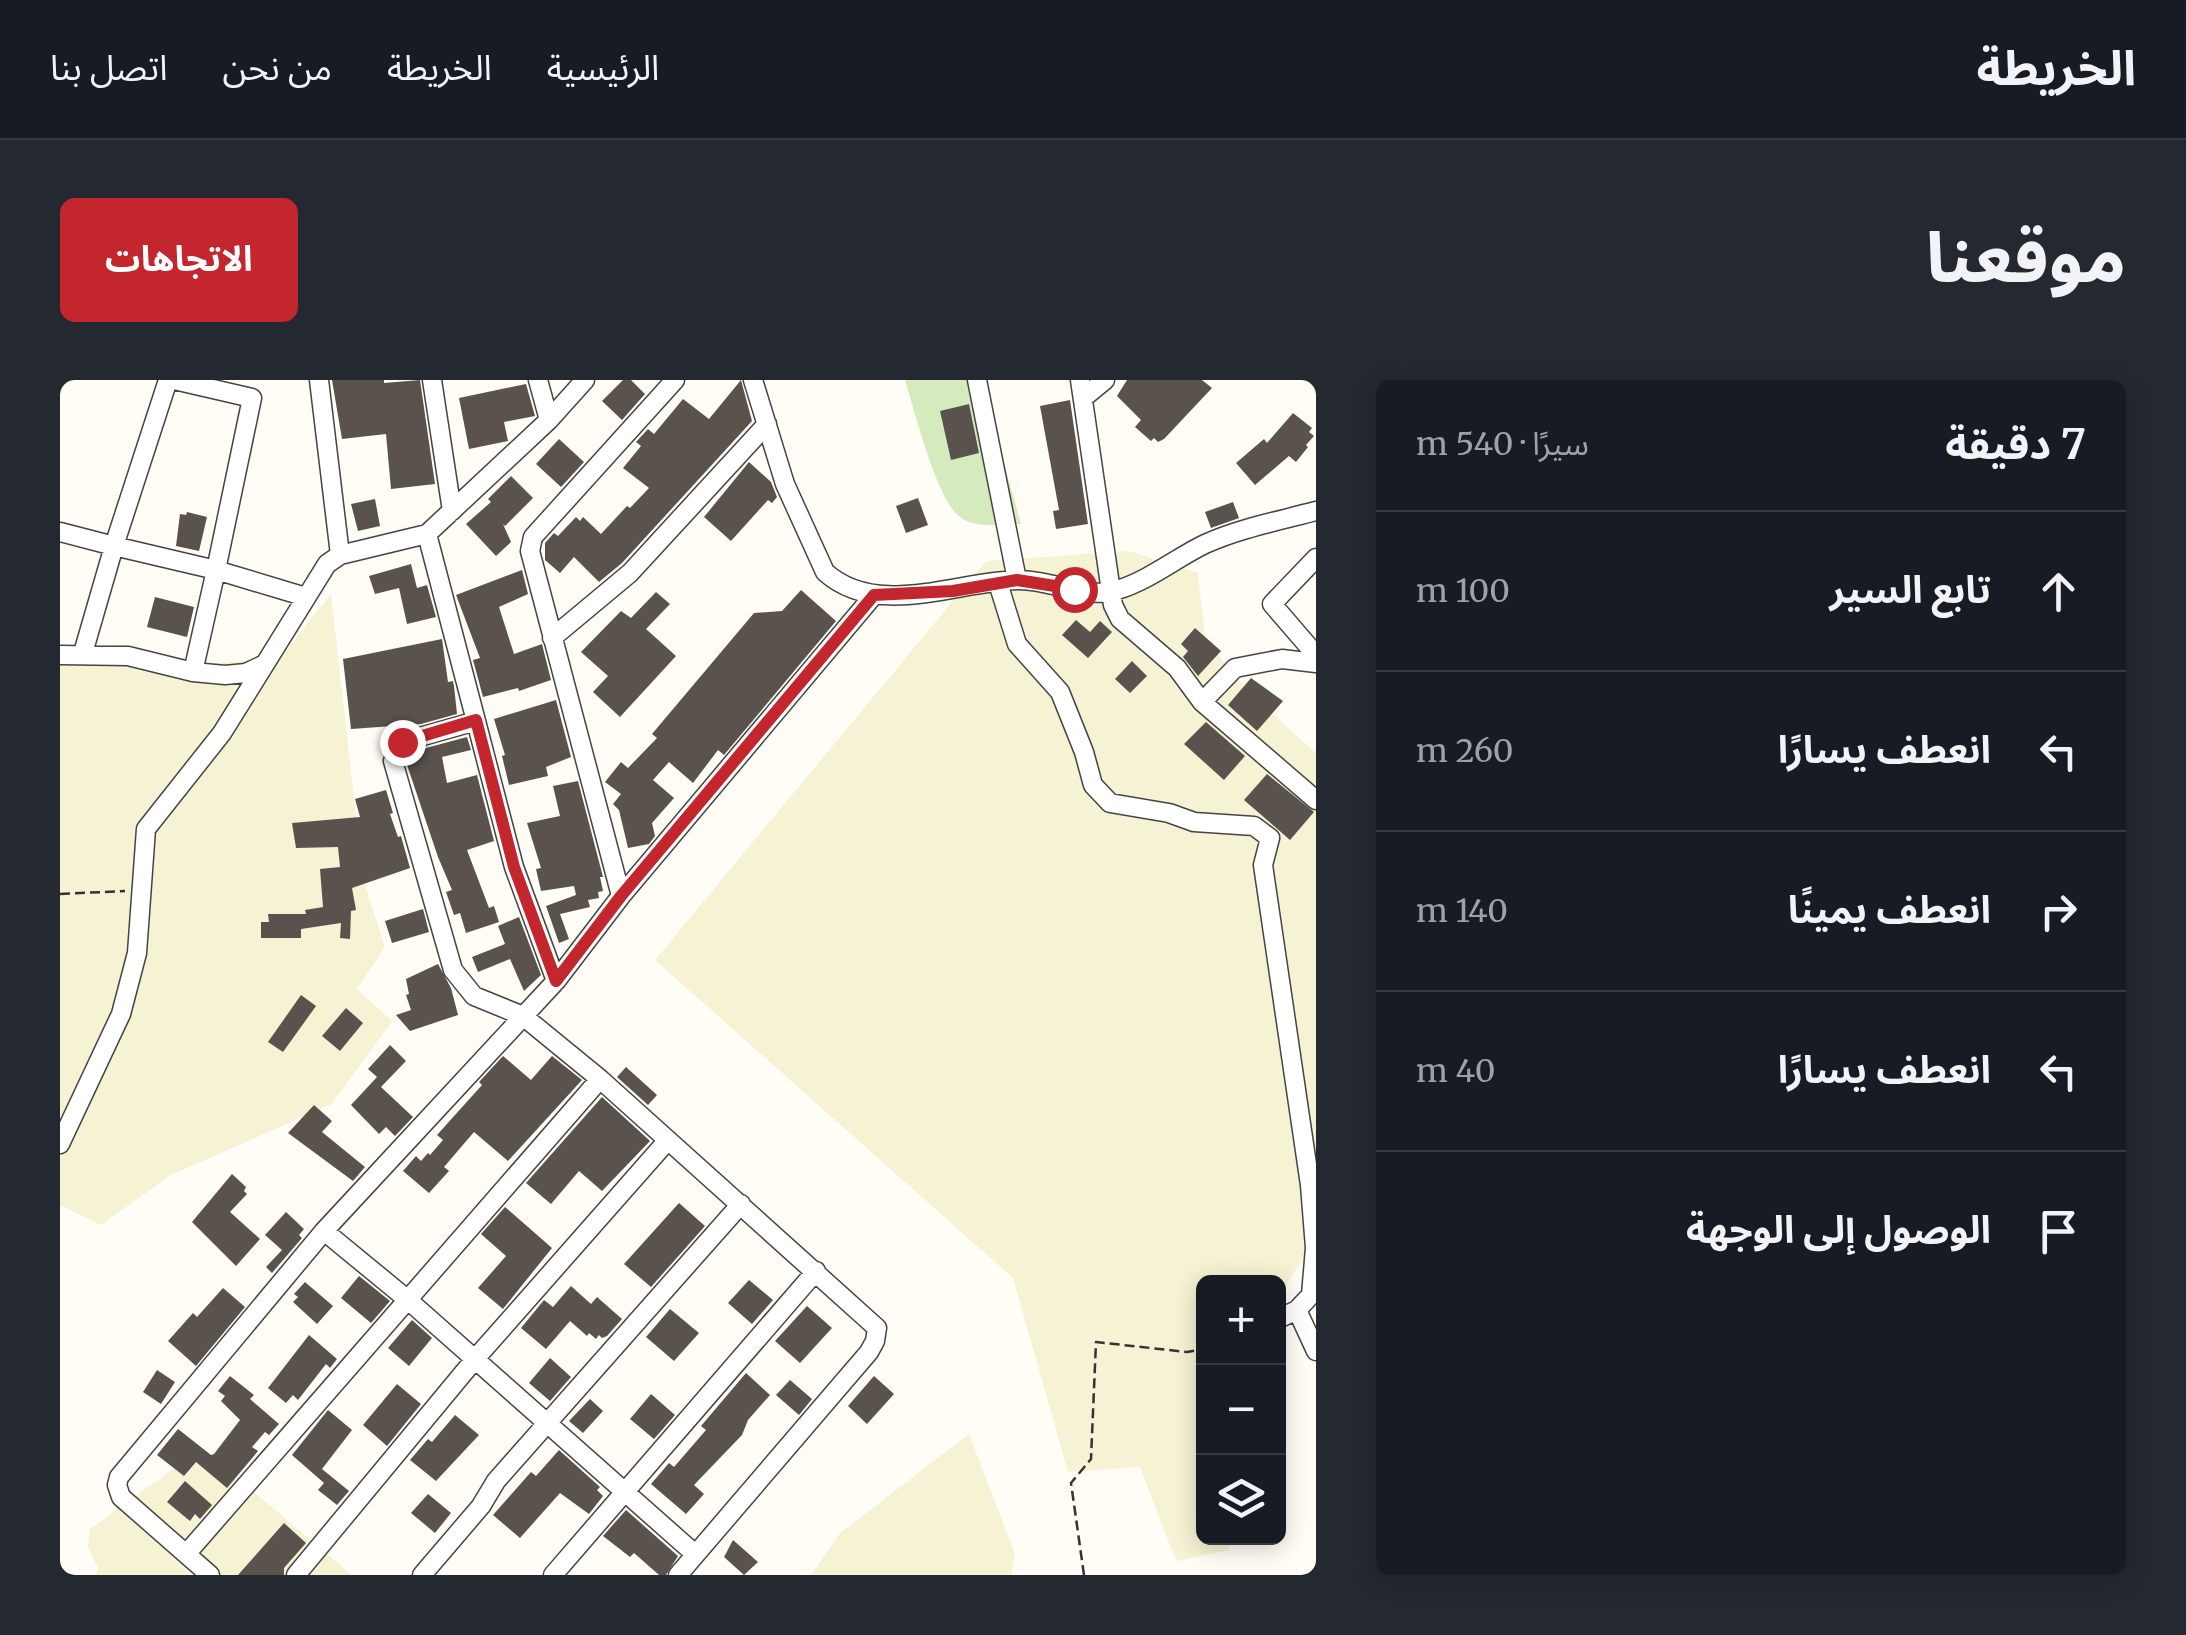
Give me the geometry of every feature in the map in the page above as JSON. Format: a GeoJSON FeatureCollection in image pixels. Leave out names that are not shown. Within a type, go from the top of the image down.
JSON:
{"type":"FeatureCollection","features":[{"type":"Feature","properties":{"kind":"street"},"geometry":{"type":"LineString","coordinates":[[82,653],[171,380],[252,398],[194,672]]}},
{"type":"Feature","properties":{"kind":"street"},"geometry":{"type":"LineString","coordinates":[[319,380],[340,555]]}},
{"type":"Feature","properties":{"kind":"street"},"geometry":{"type":"LineString","coordinates":[[432,380],[452,511]]}},
{"type":"Feature","properties":{"kind":"street"},"geometry":{"type":"LineString","coordinates":[[538,380],[549,420]]}},
{"type":"Feature","properties":{"kind":"street"},"geometry":{"type":"LineString","coordinates":[[60,1144],[121,1014],[137,953],[146,829],[222,732],[327,564],[340,555],[427,534],[586,380]]}},
{"type":"Feature","properties":{"kind":"street"},"geometry":{"type":"LineString","coordinates":[[621,896],[530,551],[533,537],[675,380]]}},
{"type":"Feature","properties":{"kind":"street"},"geometry":{"type":"LineString","coordinates":[[753,380],[785,484],[825,572],[836,582],[874,595],[953,591],[1007,582],[1112,592],[1204,544],[1316,511]]}},
{"type":"Feature","properties":{"kind":"street"},"geometry":{"type":"LineString","coordinates":[[977,380],[1017,644],[1060,692],[1084,752],[1092,785],[1110,803],[1194,822],[1254,826],[1270,838],[1263,865],[1310,1185],[1315,1265],[1310,1294],[1297,1310],[1286,1315]]}},
{"type":"Feature","properties":{"kind":"street"},"geometry":{"type":"LineString","coordinates":[[1105,380],[1082,389],[1113,606],[1120,618],[1177,668],[1202,702],[1316,800]]}},
{"type":"Feature","properties":{"kind":"street"},"geometry":{"type":"LineString","coordinates":[[552,638],[630,573],[767,424]]}},
{"type":"Feature","properties":{"kind":"street"},"geometry":{"type":"LineString","coordinates":[[60,532],[216,570],[306,597]]}},
{"type":"Feature","properties":{"kind":"street"},"geometry":{"type":"LineString","coordinates":[[427,534],[514,867],[556,981]]}},
{"type":"Feature","properties":{"kind":"street"},"geometry":{"type":"LineString","coordinates":[[1316,558],[1272,604],[1316,655]]}},
{"type":"Feature","properties":{"kind":"street"},"geometry":{"type":"LineString","coordinates":[[210,1575],[121,1497],[116,1485],[119,1477],[324,1231],[556,981],[621,896],[874,595]]}},
{"type":"Feature","properties":{"kind":"street"},"geometry":{"type":"LineString","coordinates":[[60,654],[128,656],[225,676],[246,673],[266,664]]}},
{"type":"Feature","properties":{"kind":"street"},"geometry":{"type":"LineString","coordinates":[[1202,702],[1235,668],[1282,659],[1316,664]]}},
{"type":"Feature","properties":{"kind":"street"},"geometry":{"type":"LineString","coordinates":[[476,720],[402,742],[394,761],[453,970],[474,996],[524,1016],[600,1079],[877,1328],[876,1341],[678,1575]]}},
{"type":"Feature","properties":{"kind":"street"},"geometry":{"type":"LineString","coordinates":[[187,1552],[600,1079]]}},
{"type":"Feature","properties":{"kind":"street"},"geometry":{"type":"LineString","coordinates":[[296,1575],[475,1360],[668,1140]]}},
{"type":"Feature","properties":{"kind":"street"},"geometry":{"type":"LineString","coordinates":[[422,1575],[546,1423],[741,1204]]}},
{"type":"Feature","properties":{"kind":"street"},"geometry":{"type":"LineString","coordinates":[[324,1231],[408,1300],[695,1554]]}},
{"type":"Feature","properties":{"kind":"street"},"geometry":{"type":"LineString","coordinates":[[553,1575],[816,1271]]}},
{"type":"Feature","properties":{"kind":"street"},"geometry":{"type":"LineString","coordinates":[[1297,1310],[1316,1350]]}},
{"type":"Feature","properties":{"kind":"path"},"geometry":{"type":"LineString","coordinates":[[60,894],[142,890]]}},
{"type":"Feature","properties":{"kind":"path"},"geometry":{"type":"LineString","coordinates":[[1084,1575],[1071,1483],[1090,1459],[1096,1342],[1196,1350]]}},
{"type":"Feature","properties":{"kind":"shaded area"},"geometry":{"type":"Polygon","coordinates":[[[1129,551],[1198,573],[1205,638],[1249,693],[1316,753],[1316,1251],[1303,1258],[1286,1286],[1286,1275],[1196,1275],[1196,1545],[1229,1545],[1229,1550],[1176,1561],[1140,1467],[1068,1472],[1013,1278],[655,960],[986,561],[1129,551]]]}},
{"type":"Feature","properties":{"kind":"shaded area"},"geometry":{"type":"Polygon","coordinates":[[[331,594],[363,879],[385,947],[357,989],[392,1021],[332,1104],[171,1175],[101,1225],[60,1205],[60,651],[202,664],[280,658],[331,594]]]}},
{"type":"Feature","properties":{"kind":"shaded area"},"geometry":{"type":"Polygon","coordinates":[[[969,1434],[1015,1554],[1011,1575],[811,1575],[840,1533],[969,1434]]]}},
{"type":"Feature","properties":{"kind":"shaded area"},"geometry":{"type":"Polygon","coordinates":[[[202,1448],[352,1575],[96,1575],[98,1568],[88,1547],[90,1529],[202,1448]]]}},
{"type":"Feature","properties":{"kind":"green space"},"geometry":{"type":"Polygon","coordinates":[[[905,380],[981,380],[1021,524],[973,523],[951,508],[927,453],[905,380]]]}},
{"type":"Feature","properties":{"kind":"building"},"geometry":{"type":"Polygon","coordinates":[[[332,380],[420,380],[435,484],[391,489],[386,434],[342,439],[332,380]]]}},
{"type":"Feature","properties":{"kind":"building"},"geometry":{"type":"Polygon","coordinates":[[[623,380],[631,380],[645,394],[622,420],[602,401],[623,380]]]}},
{"type":"Feature","properties":{"kind":"building"},"geometry":{"type":"Polygon","coordinates":[[[741,380],[752,421],[622,563],[599,582],[574,557],[560,573],[545,560],[545,543],[576,517],[580,521],[583,517],[601,534],[649,488],[623,468],[641,446],[636,442],[648,429],[654,434],[683,399],[709,419],[741,380]]]}},
{"type":"Feature","properties":{"kind":"building"},"geometry":{"type":"Polygon","coordinates":[[[1127,380],[1202,380],[1212,388],[1158,442],[1135,427],[1141,420],[1117,396],[1127,380]]]}},
{"type":"Feature","properties":{"kind":"building"},"geometry":{"type":"Polygon","coordinates":[[[526,384],[535,416],[504,422],[508,441],[469,449],[459,398],[526,384]]]}},
{"type":"Feature","properties":{"kind":"building"},"geometry":{"type":"Polygon","coordinates":[[[1070,400],[1088,524],[1056,529],[1053,511],[1059,510],[1040,406],[1070,400]]]}},
{"type":"Feature","properties":{"kind":"building"},"geometry":{"type":"Polygon","coordinates":[[[969,404],[979,453],[951,460],[940,411],[969,404]]]}},
{"type":"Feature","properties":{"kind":"building"},"geometry":{"type":"Polygon","coordinates":[[[1293,413],[1312,428],[1309,432],[1314,436],[1296,462],[1289,456],[1255,485],[1236,463],[1264,439],[1267,443],[1293,413]]]}},
{"type":"Feature","properties":{"kind":"building"},"geometry":{"type":"Polygon","coordinates":[[[559,439],[584,462],[561,487],[536,464],[559,439]]]}},
{"type":"Feature","properties":{"kind":"building"},"geometry":{"type":"Polygon","coordinates":[[[749,462],[771,482],[777,497],[772,503],[768,500],[731,541],[704,517],[749,462]]]}},
{"type":"Feature","properties":{"kind":"building"},"geometry":{"type":"Polygon","coordinates":[[[511,476],[533,498],[503,524],[511,542],[496,556],[466,524],[491,502],[488,499],[511,476]]]}},
{"type":"Feature","properties":{"kind":"building"},"geometry":{"type":"Polygon","coordinates":[[[918,498],[928,525],[906,533],[896,506],[918,498]]]}},
{"type":"Feature","properties":{"kind":"building"},"geometry":{"type":"Polygon","coordinates":[[[375,499],[380,526],[358,531],[351,504],[375,499]]]}},
{"type":"Feature","properties":{"kind":"building"},"geometry":{"type":"Polygon","coordinates":[[[1233,502],[1239,518],[1211,528],[1205,512],[1233,502]]]}},
{"type":"Feature","properties":{"kind":"building"},"geometry":{"type":"Polygon","coordinates":[[[180,514],[207,517],[199,551],[176,546],[180,514]]]}},
{"type":"Feature","properties":{"kind":"building"},"geometry":{"type":"Polygon","coordinates":[[[411,564],[417,588],[427,585],[436,617],[407,624],[399,588],[375,594],[369,576],[411,564]]]}},
{"type":"Feature","properties":{"kind":"building"},"geometry":{"type":"Polygon","coordinates":[[[522,570],[528,594],[499,607],[514,654],[542,644],[551,680],[483,697],[473,660],[480,658],[456,595],[522,570]]]}},
{"type":"Feature","properties":{"kind":"building"},"geometry":{"type":"Polygon","coordinates":[[[801,590],[836,621],[724,755],[718,750],[693,783],[669,762],[653,780],[674,798],[652,823],[655,836],[649,844],[628,848],[619,810],[613,804],[621,794],[605,782],[621,762],[628,768],[657,738],[652,734],[754,613],[782,611],[801,590]]]}},
{"type":"Feature","properties":{"kind":"building"},"geometry":{"type":"Polygon","coordinates":[[[656,592],[670,604],[646,629],[676,656],[620,717],[593,692],[608,676],[581,652],[621,611],[631,618],[656,592]]]}},
{"type":"Feature","properties":{"kind":"building"},"geometry":{"type":"Polygon","coordinates":[[[155,597],[194,607],[187,637],[147,627],[155,597]]]}},
{"type":"Feature","properties":{"kind":"building"},"geometry":{"type":"Polygon","coordinates":[[[1076,620],[1090,632],[1100,621],[1112,632],[1088,658],[1062,635],[1076,620]]]}},
{"type":"Feature","properties":{"kind":"building"},"geometry":{"type":"Polygon","coordinates":[[[1195,628],[1221,651],[1198,676],[1183,657],[1188,651],[1181,644],[1195,628]]]}},
{"type":"Feature","properties":{"kind":"building"},"geometry":{"type":"Polygon","coordinates":[[[442,639],[457,714],[421,724],[351,729],[343,659],[442,639]]]}},
{"type":"Feature","properties":{"kind":"building"},"geometry":{"type":"Polygon","coordinates":[[[1132,661],[1147,676],[1130,693],[1115,679],[1132,661]]]}},
{"type":"Feature","properties":{"kind":"building"},"geometry":{"type":"Polygon","coordinates":[[[1251,678],[1283,701],[1257,731],[1228,705],[1251,678]]]}},
{"type":"Feature","properties":{"kind":"building"},"geometry":{"type":"Polygon","coordinates":[[[556,700],[571,757],[546,767],[548,776],[509,785],[494,719],[556,700]]]}},
{"type":"Feature","properties":{"kind":"building"},"geometry":{"type":"Polygon","coordinates":[[[1206,722],[1245,756],[1224,780],[1184,744],[1206,722]]]}},
{"type":"Feature","properties":{"kind":"building"},"geometry":{"type":"Polygon","coordinates":[[[467,737],[471,750],[442,757],[447,783],[477,775],[494,841],[467,850],[489,908],[494,906],[499,922],[466,933],[460,913],[454,915],[446,892],[452,890],[406,762],[411,752],[467,737]]]}},
{"type":"Feature","properties":{"kind":"building"},"geometry":{"type":"Polygon","coordinates":[[[1267,774],[1314,812],[1290,840],[1244,800],[1267,774]]]}},
{"type":"Feature","properties":{"kind":"building"},"geometry":{"type":"Polygon","coordinates":[[[578,781],[603,877],[603,891],[598,892],[599,898],[588,900],[590,907],[560,914],[569,939],[559,943],[546,906],[576,895],[574,886],[541,891],[536,869],[541,868],[527,823],[560,816],[553,786],[578,781]]]}},
{"type":"Feature","properties":{"kind":"building"},"geometry":{"type":"Polygon","coordinates":[[[386,790],[393,813],[390,814],[410,868],[352,888],[356,910],[351,911],[350,939],[340,938],[341,923],[301,929],[301,938],[261,938],[261,922],[269,922],[268,914],[306,914],[305,910],[323,907],[320,869],[340,867],[338,847],[296,848],[292,823],[360,817],[355,799],[386,790]]]}},
{"type":"Feature","properties":{"kind":"building"},"geometry":{"type":"Polygon","coordinates":[[[423,909],[429,932],[392,943],[385,921],[423,909]]]}},
{"type":"Feature","properties":{"kind":"building"},"geometry":{"type":"Polygon","coordinates":[[[519,917],[541,975],[524,991],[510,959],[478,972],[472,957],[505,944],[498,926],[519,917]]]}},
{"type":"Feature","properties":{"kind":"building"},"geometry":{"type":"Polygon","coordinates":[[[438,964],[451,988],[458,1015],[410,1031],[396,1015],[411,1010],[406,979],[438,964]]]}},
{"type":"Feature","properties":{"kind":"building"},"geometry":{"type":"Polygon","coordinates":[[[301,995],[316,1006],[283,1052],[268,1042],[301,995]]]}},
{"type":"Feature","properties":{"kind":"building"},"geometry":{"type":"Polygon","coordinates":[[[346,1008],[363,1023],[340,1051],[322,1036],[346,1008]]]}},
{"type":"Feature","properties":{"kind":"building"},"geometry":{"type":"Polygon","coordinates":[[[390,1045],[406,1061],[381,1087],[413,1117],[395,1136],[386,1127],[379,1134],[351,1105],[377,1077],[368,1069],[390,1045]]]}},
{"type":"Feature","properties":{"kind":"building"},"geometry":{"type":"Polygon","coordinates":[[[503,1056],[531,1080],[552,1056],[582,1080],[508,1161],[474,1132],[444,1167],[449,1171],[429,1193],[403,1171],[416,1156],[421,1161],[430,1155],[443,1140],[437,1135],[503,1056]]]}},
{"type":"Feature","properties":{"kind":"building"},"geometry":{"type":"Polygon","coordinates":[[[626,1067],[657,1095],[648,1105],[617,1077],[626,1067]]]}},
{"type":"Feature","properties":{"kind":"building"},"geometry":{"type":"Polygon","coordinates":[[[602,1097],[650,1141],[602,1191],[579,1171],[551,1204],[526,1183],[602,1097]]]}},
{"type":"Feature","properties":{"kind":"building"},"geometry":{"type":"Polygon","coordinates":[[[314,1105],[332,1121],[322,1132],[365,1167],[353,1181],[288,1133],[314,1105]]]}},
{"type":"Feature","properties":{"kind":"building"},"geometry":{"type":"Polygon","coordinates":[[[232,1174],[246,1187],[247,1194],[230,1212],[260,1239],[236,1266],[192,1222],[232,1174]]]}},
{"type":"Feature","properties":{"kind":"building"},"geometry":{"type":"Polygon","coordinates":[[[679,1203],[705,1226],[651,1287],[624,1264],[679,1203]]]}},
{"type":"Feature","properties":{"kind":"building"},"geometry":{"type":"Polygon","coordinates":[[[505,1207],[552,1248],[503,1309],[478,1288],[506,1256],[481,1234],[505,1207]]]}},
{"type":"Feature","properties":{"kind":"building"},"geometry":{"type":"Polygon","coordinates":[[[286,1212],[304,1229],[299,1235],[302,1238],[272,1273],[266,1267],[282,1250],[265,1235],[286,1212]]]}},
{"type":"Feature","properties":{"kind":"building"},"geometry":{"type":"Polygon","coordinates":[[[359,1276],[390,1301],[371,1323],[341,1298],[359,1276]]]}},
{"type":"Feature","properties":{"kind":"building"},"geometry":{"type":"Polygon","coordinates":[[[749,1280],[773,1300],[752,1324],[728,1303],[749,1280]]]}},
{"type":"Feature","properties":{"kind":"building"},"geometry":{"type":"Polygon","coordinates":[[[305,1282],[333,1306],[317,1324],[293,1302],[298,1297],[294,1294],[305,1282]]]}},
{"type":"Feature","properties":{"kind":"building"},"geometry":{"type":"Polygon","coordinates":[[[571,1286],[591,1304],[597,1297],[622,1319],[607,1336],[599,1335],[596,1339],[570,1321],[546,1349],[521,1328],[544,1300],[553,1307],[571,1286]]]}},
{"type":"Feature","properties":{"kind":"building"},"geometry":{"type":"Polygon","coordinates":[[[223,1288],[245,1307],[196,1366],[168,1341],[223,1288]]]}},
{"type":"Feature","properties":{"kind":"building"},"geometry":{"type":"Polygon","coordinates":[[[807,1306],[832,1328],[800,1363],[775,1341],[807,1306]]]}},
{"type":"Feature","properties":{"kind":"building"},"geometry":{"type":"Polygon","coordinates":[[[670,1309],[699,1333],[674,1361],[646,1337],[670,1309]]]}},
{"type":"Feature","properties":{"kind":"building"},"geometry":{"type":"Polygon","coordinates":[[[412,1320],[432,1338],[409,1366],[388,1348],[412,1320]]]}},
{"type":"Feature","properties":{"kind":"building"},"geometry":{"type":"Polygon","coordinates":[[[309,1335],[337,1359],[330,1368],[326,1364],[298,1400],[293,1395],[286,1403],[268,1388],[309,1335]]]}},
{"type":"Feature","properties":{"kind":"building"},"geometry":{"type":"Polygon","coordinates":[[[550,1358],[571,1377],[550,1401],[529,1383],[550,1358]]]}},
{"type":"Feature","properties":{"kind":"building"},"geometry":{"type":"Polygon","coordinates":[[[157,1370],[175,1382],[161,1404],[143,1392],[157,1370]]]}},
{"type":"Feature","properties":{"kind":"building"},"geometry":{"type":"Polygon","coordinates":[[[746,1373],[770,1395],[748,1420],[742,1435],[694,1485],[704,1494],[686,1514],[651,1484],[669,1463],[674,1467],[706,1430],[701,1426],[746,1373]]]}},
{"type":"Feature","properties":{"kind":"building"},"geometry":{"type":"Polygon","coordinates":[[[230,1376],[254,1395],[250,1399],[279,1424],[252,1447],[258,1451],[227,1488],[196,1462],[184,1476],[157,1455],[178,1429],[214,1454],[240,1420],[221,1401],[225,1396],[218,1391],[230,1376]]]}},
{"type":"Feature","properties":{"kind":"building"},"geometry":{"type":"Polygon","coordinates":[[[874,1376],[894,1394],[867,1424],[848,1406],[874,1376]]]}},
{"type":"Feature","properties":{"kind":"building"},"geometry":{"type":"Polygon","coordinates":[[[790,1380],[812,1399],[799,1415],[776,1395],[790,1380]]]}},
{"type":"Feature","properties":{"kind":"building"},"geometry":{"type":"Polygon","coordinates":[[[397,1384],[421,1404],[387,1446],[363,1425],[397,1384]]]}},
{"type":"Feature","properties":{"kind":"building"},"geometry":{"type":"Polygon","coordinates":[[[651,1394],[675,1415],[654,1439],[630,1419],[651,1394]]]}},
{"type":"Feature","properties":{"kind":"building"},"geometry":{"type":"Polygon","coordinates":[[[590,1399],[603,1411],[583,1433],[569,1421],[590,1399]]]}},
{"type":"Feature","properties":{"kind":"building"},"geometry":{"type":"Polygon","coordinates":[[[328,1410],[352,1430],[322,1469],[349,1491],[337,1505],[318,1490],[324,1483],[292,1455],[328,1410]]]}},
{"type":"Feature","properties":{"kind":"building"},"geometry":{"type":"Polygon","coordinates":[[[455,1415],[479,1435],[436,1481],[410,1460],[455,1415]]]}},
{"type":"Feature","properties":{"kind":"building"},"geometry":{"type":"Polygon","coordinates":[[[559,1450],[600,1487],[597,1490],[603,1496],[589,1514],[560,1493],[520,1538],[493,1515],[531,1472],[536,1476],[559,1450]]]}},
{"type":"Feature","properties":{"kind":"building"},"geometry":{"type":"Polygon","coordinates":[[[185,1481],[212,1505],[200,1519],[195,1514],[190,1521],[167,1502],[185,1481]]]}},
{"type":"Feature","properties":{"kind":"building"},"geometry":{"type":"Polygon","coordinates":[[[428,1494],[451,1513],[435,1533],[411,1513],[428,1494]]]}},
{"type":"Feature","properties":{"kind":"building"},"geometry":{"type":"Polygon","coordinates":[[[626,1510],[678,1556],[666,1575],[659,1575],[634,1553],[630,1557],[603,1536],[626,1510]]]}},
{"type":"Feature","properties":{"kind":"building"},"geometry":{"type":"Polygon","coordinates":[[[284,1523],[306,1543],[284,1568],[284,1575],[238,1575],[284,1523]]]}},
{"type":"Feature","properties":{"kind":"building"},"geometry":{"type":"Polygon","coordinates":[[[733,1540],[758,1562],[744,1575],[724,1557],[733,1540]]]}},
{"type":"Feature","properties":{"kind":"route"},"geometry":{"type":"LineString","coordinates":[[402,742],[476,720],[514,867],[556,981],[621,896],[874,595],[953,591],[1017,580],[1074,589]]}}]}
